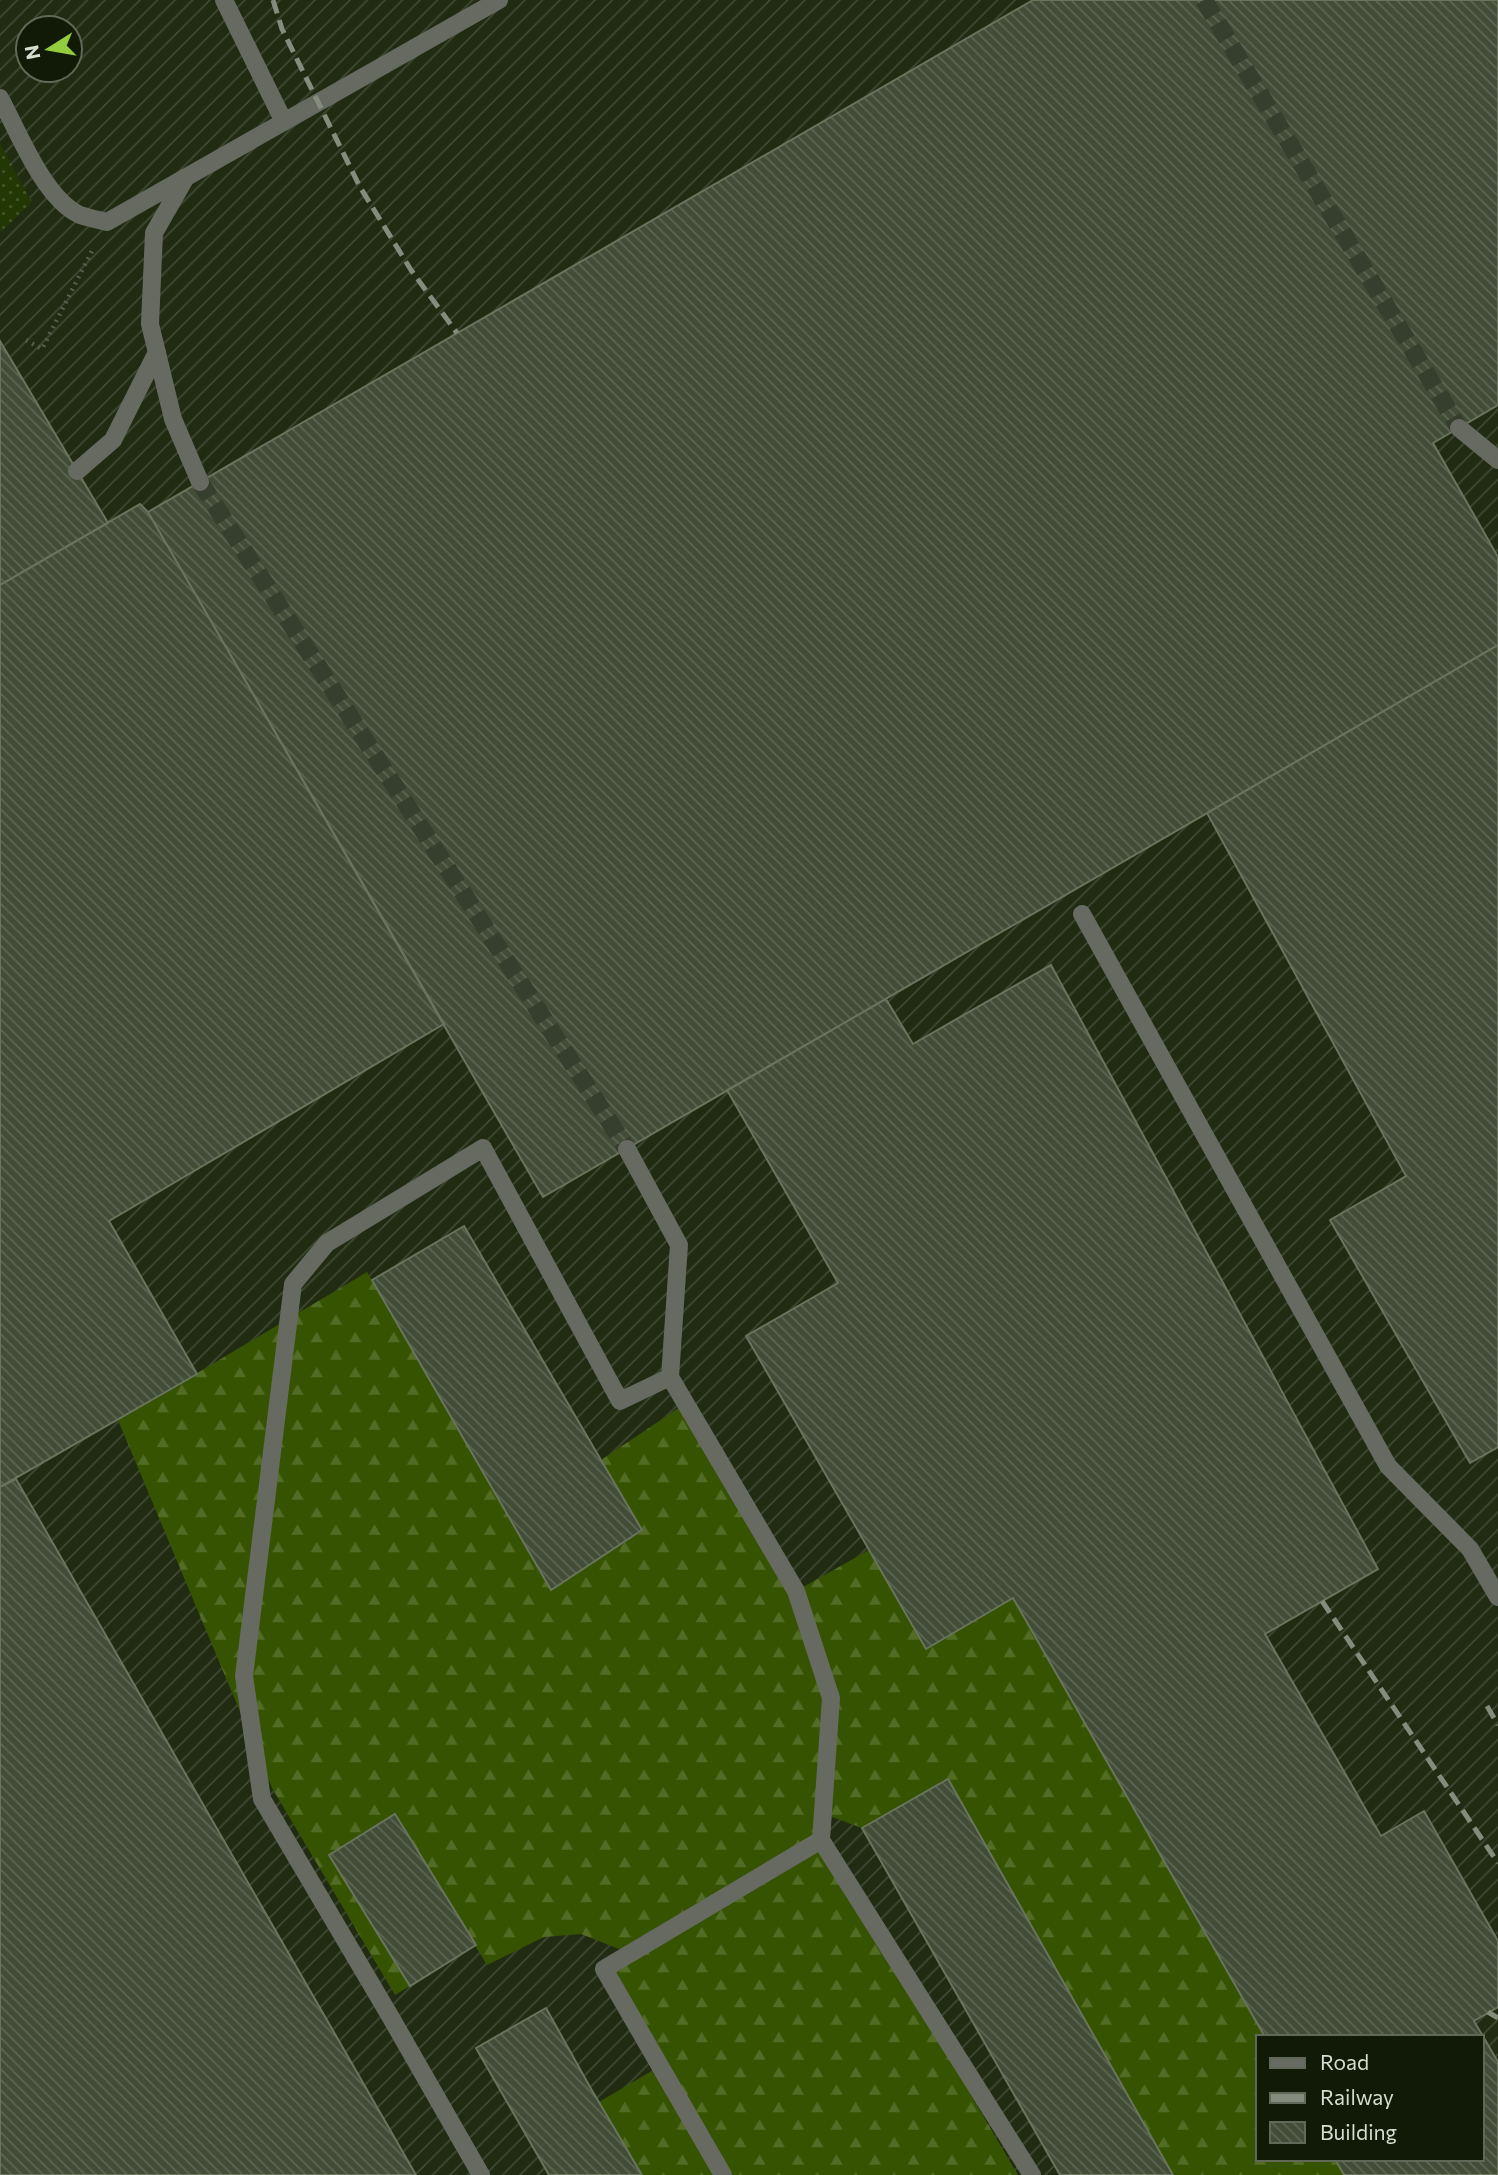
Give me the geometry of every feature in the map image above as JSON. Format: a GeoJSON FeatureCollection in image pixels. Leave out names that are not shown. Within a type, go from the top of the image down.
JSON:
{"type":"FeatureCollection","features":[{"type":"Feature","properties":{"kind":"lane"},"geometry":{"type":"LineString","coordinates":[[224,0],[284,122]]}},
{"type":"Feature","properties":{"kind":"lane"},"geometry":{"type":"LineString","coordinates":[[0,98],[44,180],[58,198],[79,215],[107,222],[499,0]]}},
{"type":"Feature","properties":{"kind":"lane"},"geometry":{"type":"LineString","coordinates":[[186,177],[155,233],[150,324],[173,419],[200,482]]}},
{"type":"Feature","properties":{"kind":"lane"},"geometry":{"type":"LineString","coordinates":[[77,471],[113,440],[157,352]]}},
{"type":"Feature","properties":{"kind":"lane"},"geometry":{"type":"LineString","coordinates":[[1459,428],[1498,460]]}},
{"type":"Feature","properties":{"kind":"lane"},"geometry":{"type":"LineString","coordinates":[[1082,914],[1388,1466],[1470,1549],[1498,1598]]}},
{"type":"Feature","properties":{"kind":"lane"},"geometry":{"type":"LineString","coordinates":[[481,2175],[262,1799],[244,1676],[293,1283],[327,1243],[482,1148],[620,1401],[670,1377]]}},
{"type":"Feature","properties":{"kind":"lane"},"geometry":{"type":"LineString","coordinates":[[627,1149],[679,1245],[670,1377],[796,1591],[831,1698],[821,1840],[1032,2175]]}},
{"type":"Feature","properties":{"kind":"lane"},"geometry":{"type":"LineString","coordinates":[[723,2175],[604,1969],[821,1840]]}},
{"type":"Feature","properties":{"kind":"path"},"geometry":{"type":"LineString","coordinates":[[26,341],[42,349],[107,222]]}},
{"type":"Feature","properties":{"kind":"shaded area"},"geometry":{"type":"Polygon","coordinates":[[[0,0],[1498,0],[1498,2175],[0,2175],[0,0]]]}},
{"type":"Feature","properties":{"kind":"green space"},"geometry":{"type":"Polygon","coordinates":[[[0,143],[32,202],[0,233],[0,143]]]}},
{"type":"Feature","properties":{"kind":"green space"},"geometry":{"type":"Polygon","coordinates":[[[367,1272],[551,1590],[642,1531],[601,1460],[686,1403],[796,1591],[869,1550],[926,1648],[1013,1598],[1264,2035],[1256,2035],[1256,2161],[1336,2161],[1344,2175],[1173,2175],[947,1779],[862,1828],[824,1814],[821,1840],[1018,2175],[642,2175],[599,2102],[660,2066],[604,1969],[629,1953],[581,1934],[544,1937],[487,1965],[394,1814],[329,1855],[410,1986],[395,1995],[272,1788],[118,1420],[367,1272]]]}},
{"type":"Feature","properties":{"kind":"building"},"geometry":{"type":"Polygon","coordinates":[[[1033,0],[1498,0],[1498,405],[1433,443],[1498,557],[1498,645],[543,1197],[148,512],[1033,0]]]}},
{"type":"Feature","properties":{"kind":"building"},"geometry":{"type":"Polygon","coordinates":[[[0,341],[108,523],[0,585],[0,341]]]}},
{"type":"Feature","properties":{"kind":"building"},"geometry":{"type":"Polygon","coordinates":[[[140,504],[148,512],[444,1024],[109,1221],[197,1374],[0,1487],[0,585],[140,504]]]}},
{"type":"Feature","properties":{"kind":"building"},"geometry":{"type":"Polygon","coordinates":[[[1498,645],[1498,1447],[1470,1463],[1330,1220],[1406,1176],[1207,813],[1498,645]]]}},
{"type":"Feature","properties":{"kind":"building"},"geometry":{"type":"Polygon","coordinates":[[[1051,965],[1378,1569],[1265,1634],[1381,1836],[1424,1811],[1498,1941],[1498,2007],[1474,2021],[1482,2035],[1264,2035],[1013,1598],[926,1649],[746,1336],[838,1283],[727,1090],[886,999],[913,1044],[1051,965]]]}},
{"type":"Feature","properties":{"kind":"building"},"geometry":{"type":"Polygon","coordinates":[[[464,1226],[642,1530],[551,1590],[372,1280],[464,1226]]]}},
{"type":"Feature","properties":{"kind":"building"},"geometry":{"type":"Polygon","coordinates":[[[16,1479],[416,2175],[0,2175],[0,1487],[16,1479]]]}},
{"type":"Feature","properties":{"kind":"building"},"geometry":{"type":"Polygon","coordinates":[[[948,1779],[1173,2175],[1060,2175],[862,1828],[948,1779]]]}},
{"type":"Feature","properties":{"kind":"building"},"geometry":{"type":"Polygon","coordinates":[[[395,1814],[476,1945],[410,1986],[329,1855],[395,1814]]]}},
{"type":"Feature","properties":{"kind":"building"},"geometry":{"type":"Polygon","coordinates":[[[546,2008],[642,2175],[549,2175],[476,2048],[546,2008]]]}},
{"type":"Feature","properties":{"kind":"building"},"geometry":{"type":"Polygon","coordinates":[[[1484,2038],[1498,2062],[1498,2175],[1344,2175],[1336,2161],[1484,2161],[1484,2038]]]}},
{"type":"Feature","properties":{"kind":"tunnel"},"geometry":{"type":"LineString","coordinates":[[1204,0],[1459,428]]}},
{"type":"Feature","properties":{"kind":"tunnel"},"geometry":{"type":"LineString","coordinates":[[200,482],[627,1149]]}},
{"type":"Feature","properties":{"kind":"railway"},"geometry":{"type":"LineString","coordinates":[[273,0],[282,29],[360,187],[411,270],[457,333]]}},
{"type":"Feature","properties":{"kind":"railway"},"geometry":{"type":"LineString","coordinates":[[1322,1601],[1498,1863]]}},
{"type":"Feature","properties":{"kind":"railway"},"geometry":{"type":"LineString","coordinates":[[1487,1706],[1498,1725]]}},
{"type":"Feature","properties":{"kind":"railway"},"geometry":{"type":"LineString","coordinates":[[1488,2012],[1498,2018]]}}]}
